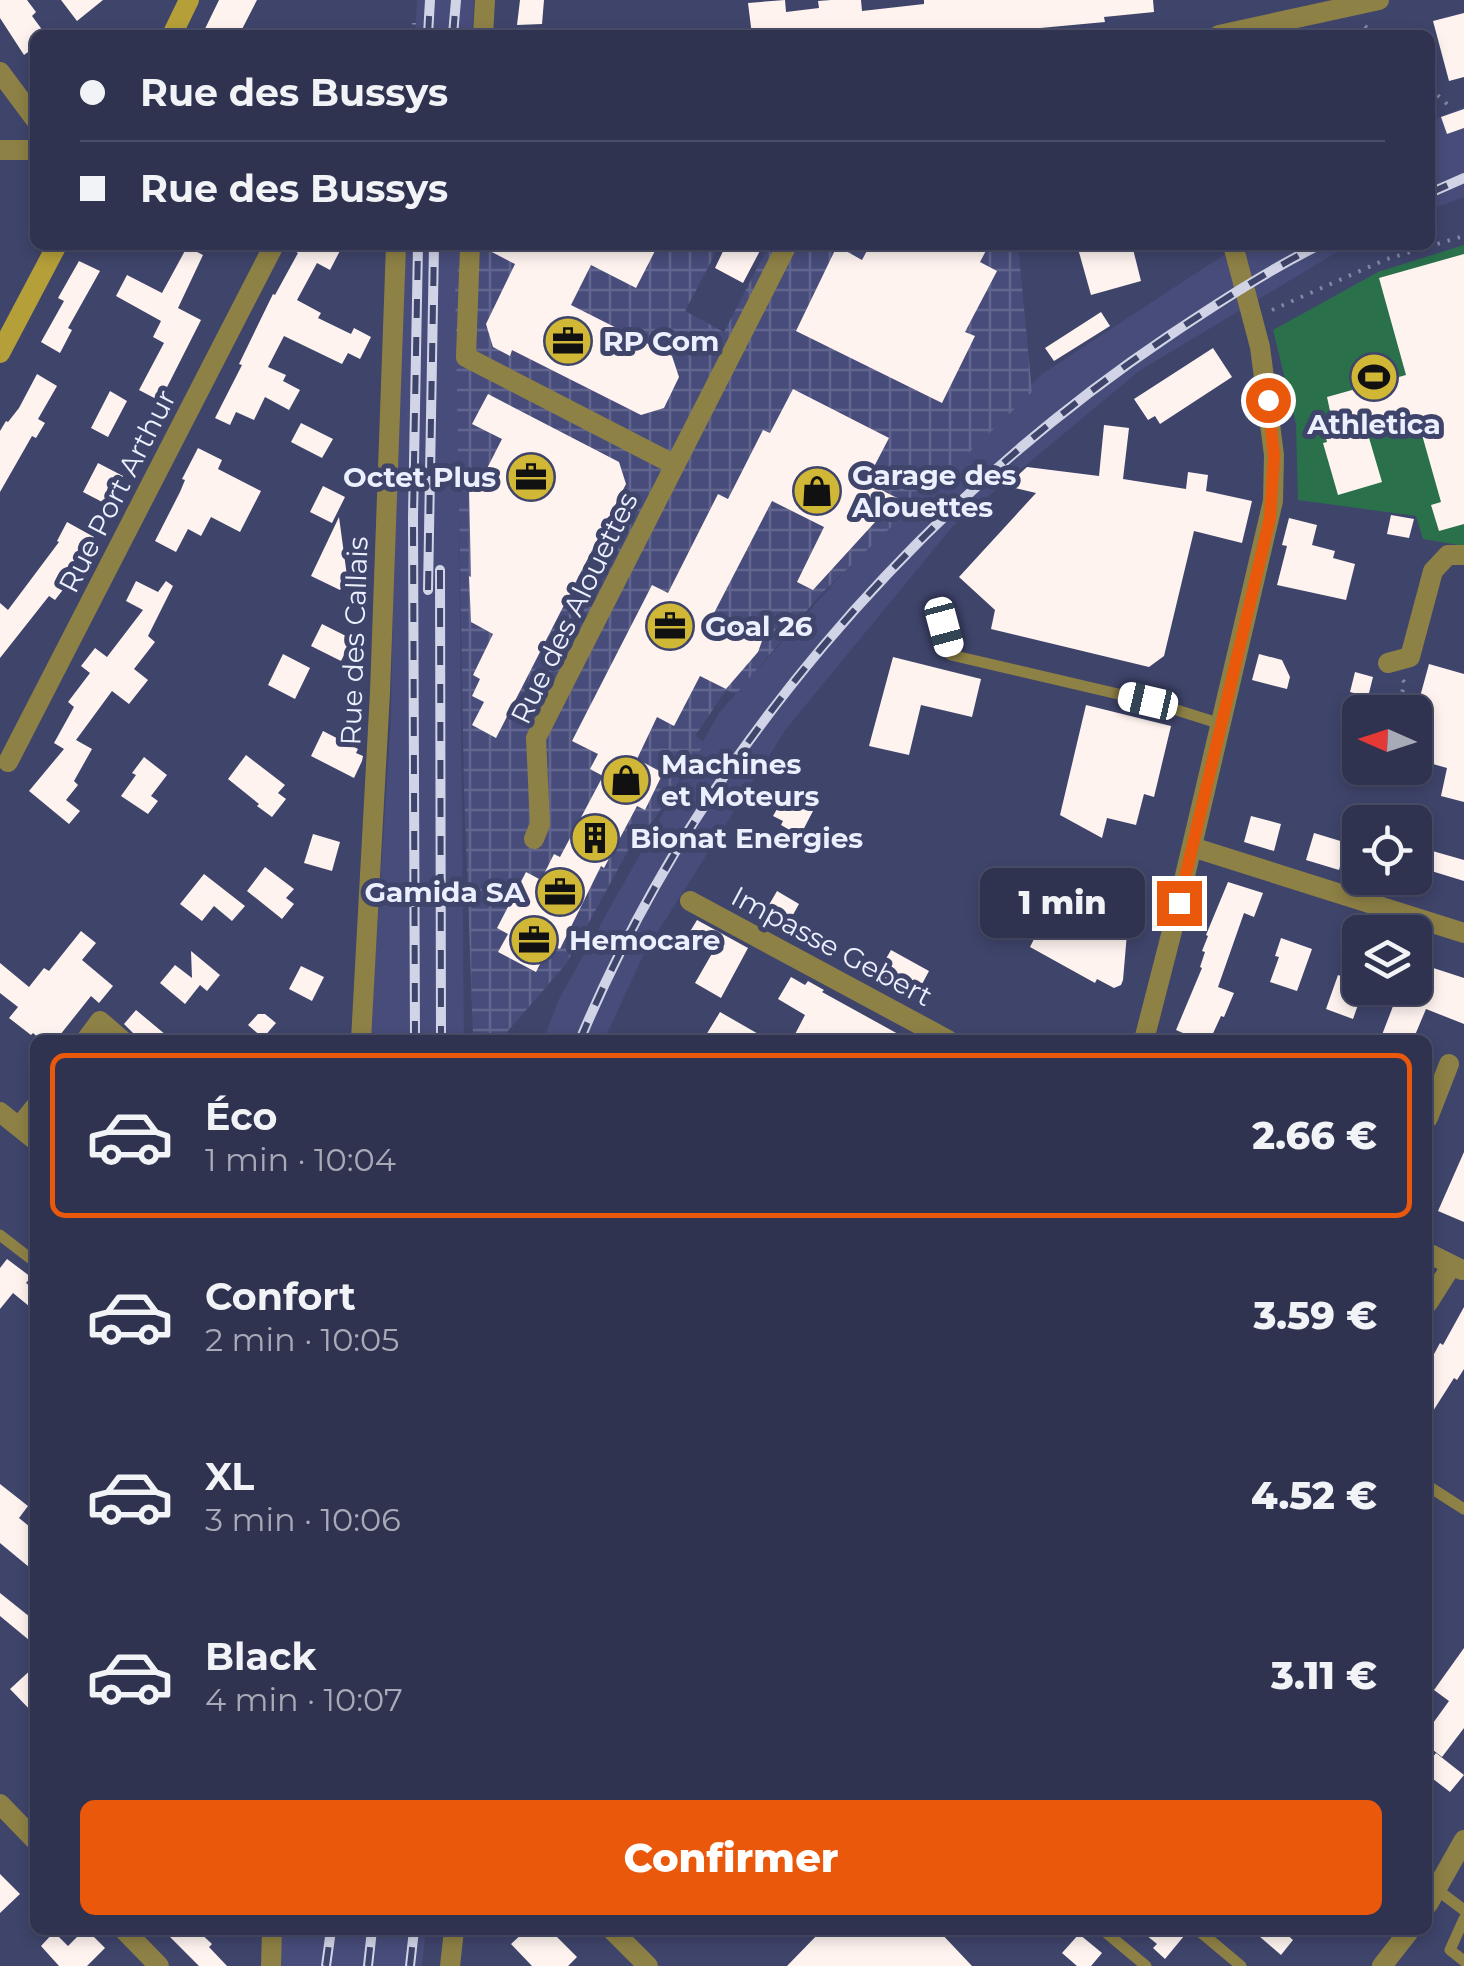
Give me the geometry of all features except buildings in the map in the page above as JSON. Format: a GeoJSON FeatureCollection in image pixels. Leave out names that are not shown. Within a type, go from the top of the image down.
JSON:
{"type":"FeatureCollection","features":[{"type":"Feature","properties":{"kind":"street"},"geometry":{"type":"LineString","coordinates":[[174,30],[188,0]]}},
{"type":"Feature","properties":{"kind":"street"},"geometry":{"type":"LineString","coordinates":[[483,30],[485,0]]}},
{"type":"Feature","properties":{"kind":"street"},"geometry":{"type":"LineString","coordinates":[[1242,30],[1379,0]]}},
{"type":"Feature","properties":{"kind":"street"},"geometry":{"type":"LineString","coordinates":[[0,72],[30,112]]}},
{"type":"Feature","properties":{"kind":"street"},"geometry":{"type":"LineString","coordinates":[[0,150],[30,150]]}},
{"type":"Feature","properties":{"kind":"street"},"geometry":{"type":"LineString","coordinates":[[0,352],[53,250]]}},
{"type":"Feature","properties":{"kind":"street","name":"Rue Port Arthur"},"geometry":{"type":"LineString","coordinates":[[8,762],[271,250]]}},
{"type":"Feature","properties":{"kind":"street","name":"Rue des Callais"},"geometry":{"type":"LineString","coordinates":[[361,1035],[380,692],[396,250]]}},
{"type":"Feature","properties":{"kind":"street"},"geometry":{"type":"LineString","coordinates":[[470,250],[466,357],[676,465]]}},
{"type":"Feature","properties":{"kind":"street","name":"Rue des Alouettes"},"geometry":{"type":"LineString","coordinates":[[534,839],[540,824],[536,738],[785,250]]}},
{"type":"Feature","properties":{"kind":"street"},"geometry":{"type":"LineString","coordinates":[[1145,1035],[1273,501],[1270,418],[1254,318],[1234,250]]}},
{"type":"Feature","properties":{"kind":"street"},"geometry":{"type":"LineString","coordinates":[[1388,663],[1410,656],[1432,571],[1448,555],[1464,555]]}},
{"type":"Feature","properties":{"kind":"street"},"geometry":{"type":"LineString","coordinates":[[1192,847],[1464,933]]}},
{"type":"Feature","properties":{"kind":"street","name":"Impasse Gebert"},"geometry":{"type":"LineString","coordinates":[[690,901],[939,1035]]}},
{"type":"Feature","properties":{"kind":"street"},"geometry":{"type":"LineString","coordinates":[[90,1035],[100,1021],[116,1035]]}},
{"type":"Feature","properties":{"kind":"street"},"geometry":{"type":"LineString","coordinates":[[1432,1108],[1449,1064]]}},
{"type":"Feature","properties":{"kind":"street"},"geometry":{"type":"LineString","coordinates":[[0,1112],[27,1134]]}},
{"type":"Feature","properties":{"kind":"street"},"geometry":{"type":"LineString","coordinates":[[1432,1255],[1458,1268],[1432,1298]]}},
{"type":"Feature","properties":{"kind":"street"},"geometry":{"type":"LineString","coordinates":[[0,1804],[30,1835]]}},
{"type":"Feature","properties":{"kind":"street"},"geometry":{"type":"LineString","coordinates":[[1432,1896],[1464,1840]]}},
{"type":"Feature","properties":{"kind":"street"},"geometry":{"type":"LineString","coordinates":[[129,1935],[159,1966]]}},
{"type":"Feature","properties":{"kind":"street"},"geometry":{"type":"LineString","coordinates":[[271,1966],[272,1935]]}},
{"type":"Feature","properties":{"kind":"street"},"geometry":{"type":"LineString","coordinates":[[450,1966],[453,1935]]}},
{"type":"Feature","properties":{"kind":"street"},"geometry":{"type":"LineString","coordinates":[[617,1935],[648,1966]]}},
{"type":"Feature","properties":{"kind":"street"},"geometry":{"type":"LineString","coordinates":[[1382,1966],[1406,1935]]}},
{"type":"Feature","properties":{"kind":"lane"},"geometry":{"type":"LineString","coordinates":[[944,627],[952,654],[1148,701],[1221,724]]}},
{"type":"Feature","properties":{"kind":"lane"},"geometry":{"type":"LineString","coordinates":[[0,1235],[30,1258]]}},
{"type":"Feature","properties":{"kind":"lane"},"geometry":{"type":"LineString","coordinates":[[1432,1489],[1464,1509]]}},
{"type":"Feature","properties":{"kind":"lane"},"geometry":{"type":"LineString","coordinates":[[1432,1896],[1464,1910]]}},
{"type":"Feature","properties":{"kind":"lane"},"geometry":{"type":"LineString","coordinates":[[1464,1920],[1450,1950],[1464,1961]]}},
{"type":"Feature","properties":{"kind":"lane"},"geometry":{"type":"LineString","coordinates":[[1108,1935],[1146,1966]]}},
{"type":"Feature","properties":{"kind":"lane"},"geometry":{"type":"LineString","coordinates":[[1204,1935],[1242,1966]]}},
{"type":"Feature","properties":{"kind":"path"},"geometry":{"type":"LineString","coordinates":[[1363,22],[1370,30]]}},
{"type":"Feature","properties":{"kind":"path"},"geometry":{"type":"LineString","coordinates":[[414,23],[414,30]]}},
{"type":"Feature","properties":{"kind":"path"},"geometry":{"type":"LineString","coordinates":[[1435,48],[1440,46]]}},
{"type":"Feature","properties":{"kind":"path"},"geometry":{"type":"LineString","coordinates":[[1435,93],[1448,105]]}},
{"type":"Feature","properties":{"kind":"path"},"geometry":{"type":"LineString","coordinates":[[1435,245],[1464,236]]}},
{"type":"Feature","properties":{"kind":"path"},"geometry":{"type":"LineString","coordinates":[[1254,318],[1387,259],[1417,250]]}},
{"type":"Feature","properties":{"kind":"path"},"geometry":{"type":"LineString","coordinates":[[1388,663],[1405,682],[1401,695]]}},
{"type":"Feature","properties":{"kind":"shaded area"},"geometry":{"type":"Polygon","coordinates":[[[417,0],[474,0],[472,30],[415,30],[417,0]]]}},
{"type":"Feature","properties":{"kind":"shaded area"},"geometry":{"type":"Polygon","coordinates":[[[1464,107],[1464,197],[1435,208],[1435,119],[1464,107]]]}},
{"type":"Feature","properties":{"kind":"shaded area"},"geometry":{"type":"Polygon","coordinates":[[[401,250],[460,250],[464,1035],[370,1035],[391,716],[401,250]]]}},
{"type":"Feature","properties":{"kind":"shaded area"},"geometry":{"type":"Polygon","coordinates":[[[461,250],[717,250],[685,311],[724,332],[766,250],[1018,250],[1032,392],[821,594],[736,694],[726,690],[695,736],[705,743],[647,830],[640,829],[566,964],[504,1035],[473,1035],[464,789],[455,279],[461,250]]]}},
{"type":"Feature","properties":{"kind":"shaded area"},"geometry":{"type":"Polygon","coordinates":[[[1231,250],[1341,250],[1139,371],[953,526],[786,729],[645,952],[606,1035],[545,1035],[559,999],[719,713],[841,575],[1042,374],[1231,250]]]}},
{"type":"Feature","properties":{"kind":"shaded area"},"geometry":{"type":"Polygon","coordinates":[[[282,1935],[425,1935],[422,1966],[280,1966],[282,1935]]]}},
{"type":"Feature","properties":{"kind":"green space","name":"Athletica"},"geometry":{"type":"Polygon","coordinates":[[[1464,245],[1464,546],[1423,539],[1416,516],[1298,500],[1296,424],[1273,330],[1378,272],[1464,245]]]}},
{"type":"Feature","properties":{"kind":"railway"},"geometry":{"type":"LineString","coordinates":[[428,30],[430,0]]}},
{"type":"Feature","properties":{"kind":"railway"},"geometry":{"type":"LineString","coordinates":[[453,30],[456,0]]}},
{"type":"Feature","properties":{"kind":"railway"},"geometry":{"type":"LineString","coordinates":[[1435,191],[1464,178]]}},
{"type":"Feature","properties":{"kind":"railway"},"geometry":{"type":"LineString","coordinates":[[415,1035],[413,517],[418,250]]}},
{"type":"Feature","properties":{"kind":"railway"},"geometry":{"type":"LineString","coordinates":[[428,590],[434,250]]}},
{"type":"Feature","properties":{"kind":"railway"},"geometry":{"type":"LineString","coordinates":[[582,1035],[629,935],[686,834],[752,737],[824,645],[903,558],[987,477],[1077,402],[1206,311],[1310,250]]}},
{"type":"Feature","properties":{"kind":"railway"},"geometry":{"type":"LineString","coordinates":[[440,570],[441,1035]]}},
{"type":"Feature","properties":{"kind":"railway"},"geometry":{"type":"LineString","coordinates":[[326,1966],[330,1935]]}},
{"type":"Feature","properties":{"kind":"railway"},"geometry":{"type":"LineString","coordinates":[[368,1966],[371,1935]]}},
{"type":"Feature","properties":{"kind":"railway"},"geometry":{"type":"LineString","coordinates":[[410,1966],[413,1935]]}},
{"type":"Feature","properties":{"kind":"place","name":"RP Com"},"geometry":{"type":"Point","coordinates":[568,341]}},
{"type":"Feature","properties":{"kind":"place","name":"Athletica"},"geometry":{"type":"Point","coordinates":[1374,377]}},
{"type":"Feature","properties":{"kind":"place","name":"Octet Plus"},"geometry":{"type":"Point","coordinates":[531,477]}},
{"type":"Feature","properties":{"kind":"place","name":"Garage des Alouettes"},"geometry":{"type":"Point","coordinates":[817,491]}},
{"type":"Feature","properties":{"kind":"place","name":"Goal 26"},"geometry":{"type":"Point","coordinates":[670,626]}},
{"type":"Feature","properties":{"kind":"place","name":"Machines et Moteurs"},"geometry":{"type":"Point","coordinates":[626,780]}},
{"type":"Feature","properties":{"kind":"place","name":"Bionat Energies"},"geometry":{"type":"Point","coordinates":[595,838]}},
{"type":"Feature","properties":{"kind":"place","name":"Gamida SA"},"geometry":{"type":"Point","coordinates":[560,892]}},
{"type":"Feature","properties":{"kind":"place","name":"Hemocare"},"geometry":{"type":"Point","coordinates":[534,940]}},
{"type":"Feature","properties":{"kind":"route"},"geometry":{"type":"LineString","coordinates":[[1179,903],[1270,518],[1274,456],[1268,400]]}}]}
